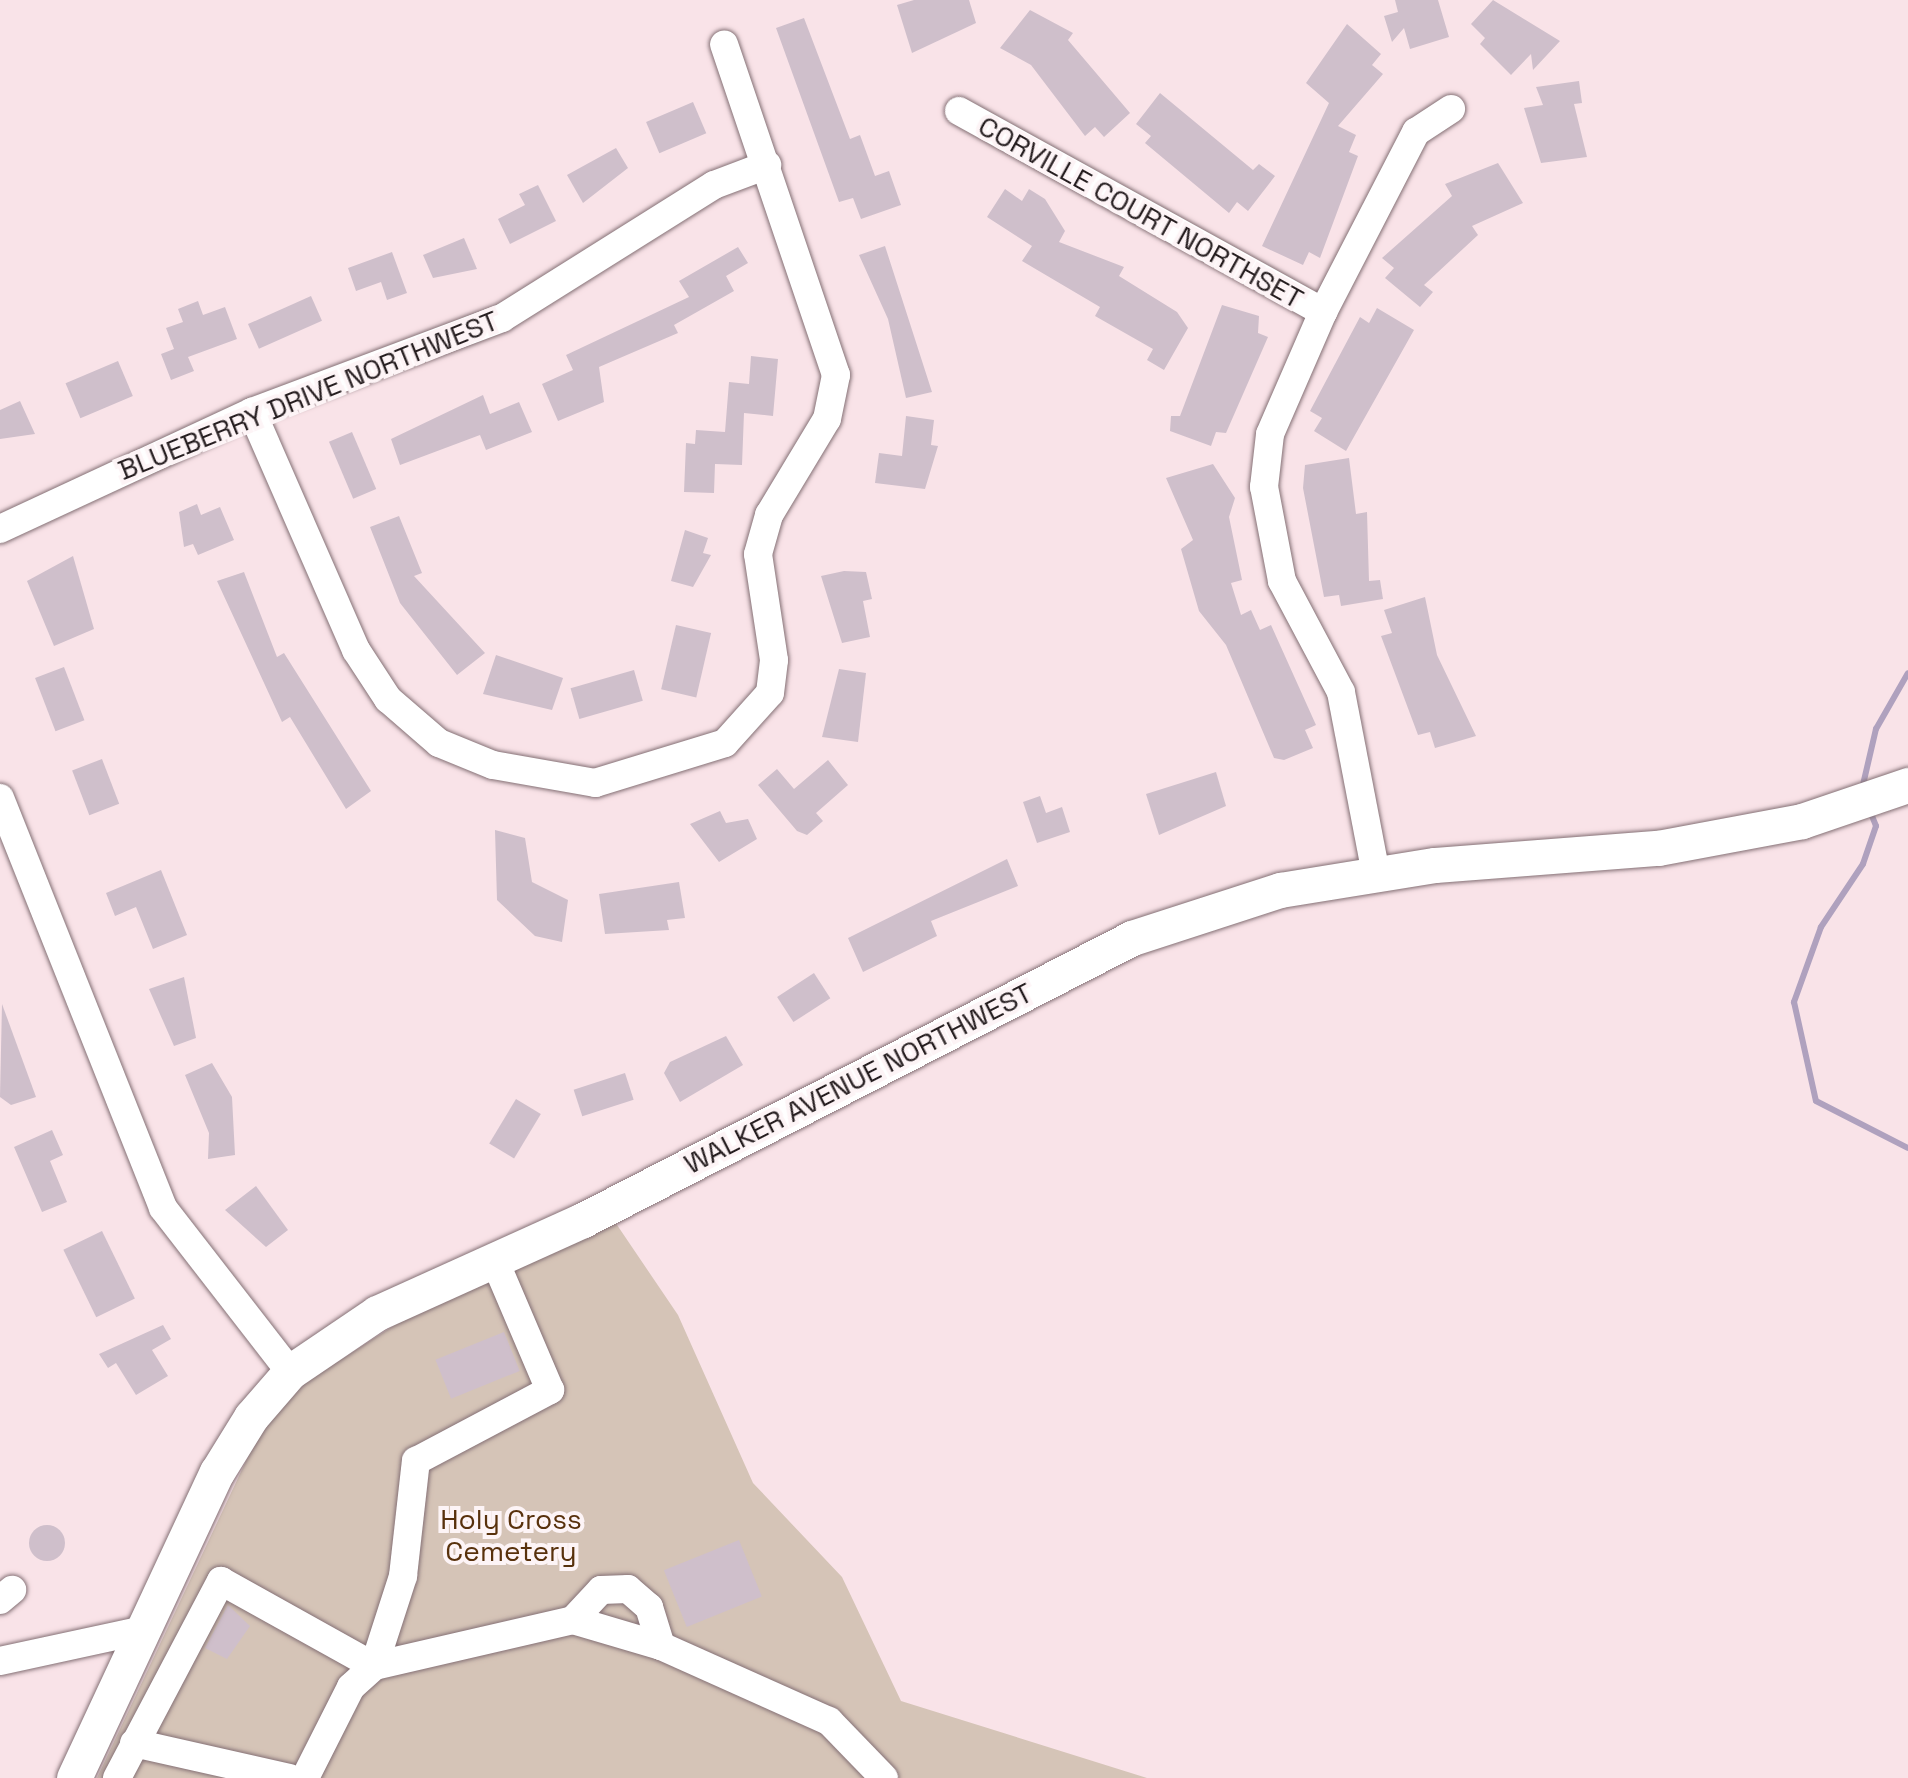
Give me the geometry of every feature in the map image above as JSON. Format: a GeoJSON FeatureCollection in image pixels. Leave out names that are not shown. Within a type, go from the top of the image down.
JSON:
{"type":"FeatureCollection","features":[{"type":"Feature","properties":{"kind":"main road","name":"WALKER AVENUE NORTHWEST"},"geometry":{"type":"LineString","coordinates":[[74,1778],[216,1472],[290,1372],[376,1313],[494,1259],[1132,938],[1280,890],[1376,874],[1658,848],[1844,808],[1908,786]]}},
{"type":"Feature","properties":{"kind":"street"},"geometry":{"type":"LineString","coordinates":[[252,412],[356,650],[388,699],[439,743],[493,765],[596,783],[724,743],[770,693],[774,660],[758,554],[769,515],[827,419],[836,375],[724,44]]}},
{"type":"Feature","properties":{"kind":"street"},"geometry":{"type":"LineString","coordinates":[[1376,874],[1340,692],[1282,581],[1264,487],[1270,434],[1323,312],[1416,132],[1450,109]]}},
{"type":"Feature","properties":{"kind":"street","name":"CORVILLE COURT NORTHSET"},"geometry":{"type":"LineString","coordinates":[[959,112],[1323,312]]}},
{"type":"Feature","properties":{"kind":"street","name":"BLUEBERRY DRIVE NORTHWEST"},"geometry":{"type":"LineString","coordinates":[[0,529],[252,412],[502,318],[714,186],[768,165]]}},
{"type":"Feature","properties":{"kind":"street"},"geometry":{"type":"LineString","coordinates":[[0,798],[163,1208],[290,1372]]}},
{"type":"Feature","properties":{"kind":"street"},"geometry":{"type":"LineString","coordinates":[[374,1666],[403,1576],[416,1460],[550,1390],[494,1259]]}},
{"type":"Feature","properties":{"kind":"street"},"geometry":{"type":"LineString","coordinates":[[117,1778],[221,1580],[374,1666]]}},
{"type":"Feature","properties":{"kind":"street"},"geometry":{"type":"LineString","coordinates":[[573,1620],[601,1590],[628,1588],[649,1606],[661,1646]]}},
{"type":"Feature","properties":{"kind":"street"},"geometry":{"type":"LineString","coordinates":[[305,1778],[351,1687],[374,1666],[573,1620],[661,1646],[829,1721],[884,1778]]}},
{"type":"Feature","properties":{"kind":"street"},"geometry":{"type":"LineString","coordinates":[[0,1662],[144,1630]]}},
{"type":"Feature","properties":{"kind":"street"},"geometry":{"type":"LineString","coordinates":[[134,1743],[289,1778]]}},
{"type":"Feature","properties":{"kind":"green space","name":"Holy Cross Cemetery"},"geometry":{"type":"Polygon","coordinates":[[[613,1219],[678,1315],[753,1483],[842,1577],[901,1701],[1147,1778],[97,1778],[254,1444],[289,1393],[440,1296],[613,1219]]]}},
{"type":"Feature","properties":{"kind":"building"},"geometry":{"type":"Polygon","coordinates":[[[914,0],[969,0],[976,23],[912,53],[897,5],[914,0]]]}},
{"type":"Feature","properties":{"kind":"building"},"geometry":{"type":"Polygon","coordinates":[[[1395,0],[1438,0],[1449,37],[1410,49],[1404,28],[1392,42],[1384,16],[1398,12],[1395,0]]]}},
{"type":"Feature","properties":{"kind":"building"},"geometry":{"type":"Polygon","coordinates":[[[1493,0],[1560,41],[1533,70],[1531,54],[1511,75],[1480,44],[1485,38],[1471,24],[1493,0]]]}},
{"type":"Feature","properties":{"kind":"building"},"geometry":{"type":"Polygon","coordinates":[[[1030,10],[1073,33],[1068,40],[1130,113],[1104,137],[1095,127],[1085,136],[1031,65],[1000,48],[1030,10]]]}},
{"type":"Feature","properties":{"kind":"building"},"geometry":{"type":"Polygon","coordinates":[[[804,18],[850,139],[860,135],[875,176],[889,171],[901,205],[861,219],[853,198],[839,202],[776,28],[804,18]]]}},
{"type":"Feature","properties":{"kind":"building"},"geometry":{"type":"Polygon","coordinates":[[[1347,24],[1381,54],[1372,65],[1383,74],[1338,126],[1356,135],[1349,152],[1358,156],[1320,258],[1309,252],[1303,265],[1262,246],[1329,103],[1306,83],[1347,24]]]}},
{"type":"Feature","properties":{"kind":"building"},"geometry":{"type":"Polygon","coordinates":[[[1579,81],[1582,103],[1574,104],[1587,157],[1541,163],[1524,108],[1543,105],[1536,87],[1579,81]]]}},
{"type":"Feature","properties":{"kind":"building"},"geometry":{"type":"Polygon","coordinates":[[[1160,93],[1253,170],[1259,164],[1275,176],[1248,211],[1237,202],[1229,213],[1145,143],[1151,136],[1136,124],[1160,93]]]}},
{"type":"Feature","properties":{"kind":"building"},"geometry":{"type":"Polygon","coordinates":[[[693,102],[706,133],[659,153],[646,122],[693,102]]]}},
{"type":"Feature","properties":{"kind":"building"},"geometry":{"type":"Polygon","coordinates":[[[616,148],[628,168],[583,203],[567,175],[616,148]]]}},
{"type":"Feature","properties":{"kind":"building"},"geometry":{"type":"Polygon","coordinates":[[[1498,163],[1523,203],[1472,226],[1478,235],[1424,285],[1433,292],[1420,307],[1385,278],[1394,268],[1382,258],[1452,196],[1445,184],[1498,163]]]}},
{"type":"Feature","properties":{"kind":"building"},"geometry":{"type":"Polygon","coordinates":[[[538,185],[556,221],[510,244],[498,219],[525,205],[519,194],[538,185]]]}},
{"type":"Feature","properties":{"kind":"building"},"geometry":{"type":"Polygon","coordinates":[[[1005,189],[1022,201],[1029,189],[1045,199],[1065,231],[1059,242],[1124,267],[1119,276],[1177,312],[1188,328],[1164,370],[1147,360],[1153,349],[1095,316],[1100,307],[1022,261],[1032,246],[987,217],[1005,189]]]}},
{"type":"Feature","properties":{"kind":"building"},"geometry":{"type":"Polygon","coordinates":[[[464,238],[477,269],[433,278],[423,255],[464,238]]]}},
{"type":"Feature","properties":{"kind":"building"},"geometry":{"type":"Polygon","coordinates":[[[885,246],[932,392],[906,398],[888,319],[859,255],[885,246]]]}},
{"type":"Feature","properties":{"kind":"building"},"geometry":{"type":"Polygon","coordinates":[[[738,247],[748,263],[726,276],[734,291],[674,325],[678,333],[599,367],[604,402],[558,421],[542,384],[573,370],[566,355],[689,297],[679,281],[738,247]]]}},
{"type":"Feature","properties":{"kind":"building"},"geometry":{"type":"Polygon","coordinates":[[[392,252],[407,293],[387,300],[381,282],[356,291],[348,268],[392,252]]]}},
{"type":"Feature","properties":{"kind":"building"},"geometry":{"type":"Polygon","coordinates":[[[311,296],[322,321],[259,349],[248,324],[311,296]]]}},
{"type":"Feature","properties":{"kind":"building"},"geometry":{"type":"Polygon","coordinates":[[[198,301],[203,315],[225,307],[237,339],[188,357],[194,371],[171,380],[161,354],[174,349],[166,328],[183,322],[178,309],[198,301]]]}},
{"type":"Feature","properties":{"kind":"building"},"geometry":{"type":"Polygon","coordinates":[[[1222,305],[1259,316],[1258,333],[1268,337],[1226,433],[1216,432],[1211,446],[1170,431],[1171,416],[1180,416],[1222,305]]]}},
{"type":"Feature","properties":{"kind":"building"},"geometry":{"type":"Polygon","coordinates":[[[1377,308],[1414,330],[1346,451],[1314,431],[1322,418],[1310,411],[1360,317],[1369,323],[1377,308]]]}},
{"type":"Feature","properties":{"kind":"building"},"geometry":{"type":"Polygon","coordinates":[[[751,356],[778,359],[773,416],[744,413],[742,465],[715,464],[714,493],[684,492],[686,443],[695,444],[696,430],[725,432],[729,382],[749,384],[751,356]]]}},
{"type":"Feature","properties":{"kind":"building"},"geometry":{"type":"Polygon","coordinates":[[[118,361],[133,396],[80,418],[66,383],[118,361]]]}},
{"type":"Feature","properties":{"kind":"building"},"geometry":{"type":"Polygon","coordinates":[[[483,395],[490,414],[519,402],[532,432],[486,450],[480,435],[400,465],[391,439],[483,395]]]}},
{"type":"Feature","properties":{"kind":"building"},"geometry":{"type":"Polygon","coordinates":[[[20,401],[35,434],[0,439],[0,410],[20,401]]]}},
{"type":"Feature","properties":{"kind":"building"},"geometry":{"type":"Polygon","coordinates":[[[906,416],[934,420],[931,445],[938,446],[925,489],[875,483],[879,453],[902,456],[906,416]]]}},
{"type":"Feature","properties":{"kind":"building"},"geometry":{"type":"Polygon","coordinates":[[[352,432],[376,489],[353,499],[329,442],[352,432]]]}},
{"type":"Feature","properties":{"kind":"building"},"geometry":{"type":"Polygon","coordinates":[[[1349,458],[1356,514],[1367,512],[1369,581],[1380,580],[1383,599],[1341,606],[1339,595],[1324,597],[1303,488],[1305,465],[1349,458]]]}},
{"type":"Feature","properties":{"kind":"building"},"geometry":{"type":"Polygon","coordinates":[[[1213,464],[1235,498],[1229,517],[1242,580],[1231,583],[1241,615],[1251,610],[1260,630],[1271,625],[1316,725],[1305,730],[1313,748],[1284,760],[1274,758],[1226,645],[1199,611],[1181,549],[1193,540],[1166,478],[1213,464]]]}},
{"type":"Feature","properties":{"kind":"building"},"geometry":{"type":"Polygon","coordinates":[[[197,504],[201,515],[220,507],[234,540],[198,555],[193,544],[184,547],[179,512],[197,504]]]}},
{"type":"Feature","properties":{"kind":"building"},"geometry":{"type":"Polygon","coordinates":[[[399,516],[422,573],[414,576],[485,653],[457,675],[400,603],[370,527],[399,516]]]}},
{"type":"Feature","properties":{"kind":"building"},"geometry":{"type":"Polygon","coordinates":[[[685,530],[708,538],[703,553],[711,555],[693,587],[671,581],[685,530]]]}},
{"type":"Feature","properties":{"kind":"building"},"geometry":{"type":"Polygon","coordinates":[[[73,556],[94,629],[54,646],[27,581],[73,556]]]}},
{"type":"Feature","properties":{"kind":"building"},"geometry":{"type":"Polygon","coordinates":[[[244,572],[277,657],[284,653],[371,791],[346,809],[290,717],[282,722],[217,581],[244,572]]]}},
{"type":"Feature","properties":{"kind":"building"},"geometry":{"type":"Polygon","coordinates":[[[866,572],[872,599],[863,601],[870,637],[842,643],[821,576],[866,572]]]}},
{"type":"Feature","properties":{"kind":"building"},"geometry":{"type":"Polygon","coordinates":[[[1425,597],[1437,655],[1476,736],[1435,748],[1430,732],[1418,735],[1381,636],[1392,633],[1384,610],[1425,597]]]}},
{"type":"Feature","properties":{"kind":"building"},"geometry":{"type":"Polygon","coordinates":[[[676,625],[711,633],[696,697],[661,689],[676,625]]]}},
{"type":"Feature","properties":{"kind":"building"},"geometry":{"type":"Polygon","coordinates":[[[496,655],[563,678],[552,710],[483,694],[496,655]]]}},
{"type":"Feature","properties":{"kind":"building"},"geometry":{"type":"Polygon","coordinates":[[[64,667],[84,720],[55,731],[35,678],[64,667]]]}},
{"type":"Feature","properties":{"kind":"building"},"geometry":{"type":"Polygon","coordinates":[[[839,669],[866,673],[858,742],[822,737],[839,669]]]}},
{"type":"Feature","properties":{"kind":"building"},"geometry":{"type":"Polygon","coordinates":[[[634,670],[643,701],[579,719],[571,688],[634,670]]]}},
{"type":"Feature","properties":{"kind":"building"},"geometry":{"type":"Polygon","coordinates":[[[102,759],[119,804],[89,815],[72,770],[102,759]]]}},
{"type":"Feature","properties":{"kind":"building"},"geometry":{"type":"Polygon","coordinates":[[[828,760],[848,785],[816,813],[823,821],[807,835],[797,831],[758,785],[777,769],[794,789],[828,760]]]}},
{"type":"Feature","properties":{"kind":"building"},"geometry":{"type":"Polygon","coordinates":[[[1216,772],[1226,806],[1159,835],[1146,794],[1216,772]]]}},
{"type":"Feature","properties":{"kind":"building"},"geometry":{"type":"Polygon","coordinates":[[[1040,796],[1046,813],[1062,807],[1070,832],[1037,843],[1023,802],[1040,796]]]}},
{"type":"Feature","properties":{"kind":"building"},"geometry":{"type":"Polygon","coordinates":[[[720,811],[726,823],[748,819],[757,839],[719,862],[690,824],[720,811]]]}},
{"type":"Feature","properties":{"kind":"building"},"geometry":{"type":"Polygon","coordinates":[[[495,830],[525,838],[532,882],[568,900],[562,942],[535,936],[497,900],[495,830]]]}},
{"type":"Feature","properties":{"kind":"building"},"geometry":{"type":"Polygon","coordinates":[[[1007,859],[1018,886],[931,921],[937,936],[863,972],[848,938],[1007,859]]]}},
{"type":"Feature","properties":{"kind":"building"},"geometry":{"type":"Polygon","coordinates":[[[161,870],[187,935],[153,949],[136,907],[115,916],[106,893],[161,870]]]}},
{"type":"Feature","properties":{"kind":"building"},"geometry":{"type":"Polygon","coordinates":[[[679,882],[685,918],[667,920],[669,930],[605,934],[599,894],[679,882]]]}},
{"type":"Feature","properties":{"kind":"building"},"geometry":{"type":"Polygon","coordinates":[[[814,973],[830,998],[793,1022],[777,997],[814,973]]]}},
{"type":"Feature","properties":{"kind":"building"},"geometry":{"type":"Polygon","coordinates":[[[184,977],[196,1038],[174,1046],[149,989],[184,977]]]}},
{"type":"Feature","properties":{"kind":"building"},"geometry":{"type":"Polygon","coordinates":[[[2,1004],[36,1097],[11,1105],[0,1097],[2,1004]]]}},
{"type":"Feature","properties":{"kind":"building"},"geometry":{"type":"Polygon","coordinates":[[[726,1036],[743,1065],[680,1102],[664,1073],[670,1062],[726,1036]]]}},
{"type":"Feature","properties":{"kind":"building"},"geometry":{"type":"Polygon","coordinates":[[[212,1063],[232,1097],[235,1155],[208,1159],[209,1133],[185,1075],[212,1063]]]}},
{"type":"Feature","properties":{"kind":"building"},"geometry":{"type":"Polygon","coordinates":[[[625,1073],[634,1100],[582,1116],[574,1090],[625,1073]]]}},
{"type":"Feature","properties":{"kind":"building"},"geometry":{"type":"Polygon","coordinates":[[[516,1099],[541,1114],[514,1159],[489,1144],[516,1099]]]}},
{"type":"Feature","properties":{"kind":"building"},"geometry":{"type":"Polygon","coordinates":[[[52,1130],[63,1155],[50,1161],[67,1202],[42,1212],[14,1147],[52,1130]]]}},
{"type":"Feature","properties":{"kind":"building"},"geometry":{"type":"Polygon","coordinates":[[[256,1186],[288,1230],[266,1247],[225,1210],[256,1186]]]}},
{"type":"Feature","properties":{"kind":"building"},"geometry":{"type":"Polygon","coordinates":[[[102,1231],[135,1298],[96,1317],[63,1250],[102,1231]]]}},
{"type":"Feature","properties":{"kind":"building"},"geometry":{"type":"Polygon","coordinates":[[[163,1325],[171,1339],[152,1350],[168,1376],[136,1395],[116,1363],[108,1368],[99,1354],[163,1325]]]}},
{"type":"Feature","properties":{"kind":"building"},"geometry":{"type":"Polygon","coordinates":[[[504,1332],[520,1371],[451,1399],[435,1360],[504,1332]]]}},
{"type":"Feature","properties":{"kind":"building"},"geometry":{"type":"Polygon","coordinates":[[[47,1525],[59,1531],[65,1543],[59,1555],[47,1561],[35,1555],[29,1543],[35,1531],[47,1525]]]}},
{"type":"Feature","properties":{"kind":"building"},"geometry":{"type":"Polygon","coordinates":[[[739,1540],[762,1597],[687,1627],[664,1570],[739,1540]]]}},
{"type":"Feature","properties":{"kind":"building"},"geometry":{"type":"Polygon","coordinates":[[[228,1605],[250,1626],[227,1659],[205,1648],[228,1605]]]}},
{"type":"Feature","properties":{"kind":"waterway"},"geometry":{"type":"LineString","coordinates":[[1862,789],[1876,729],[1908,673]]}},
{"type":"Feature","properties":{"kind":"waterway"},"geometry":{"type":"LineString","coordinates":[[1870,811],[1876,826],[1863,864],[1821,927],[1794,1002],[1816,1101],[1908,1148]]}}]}
